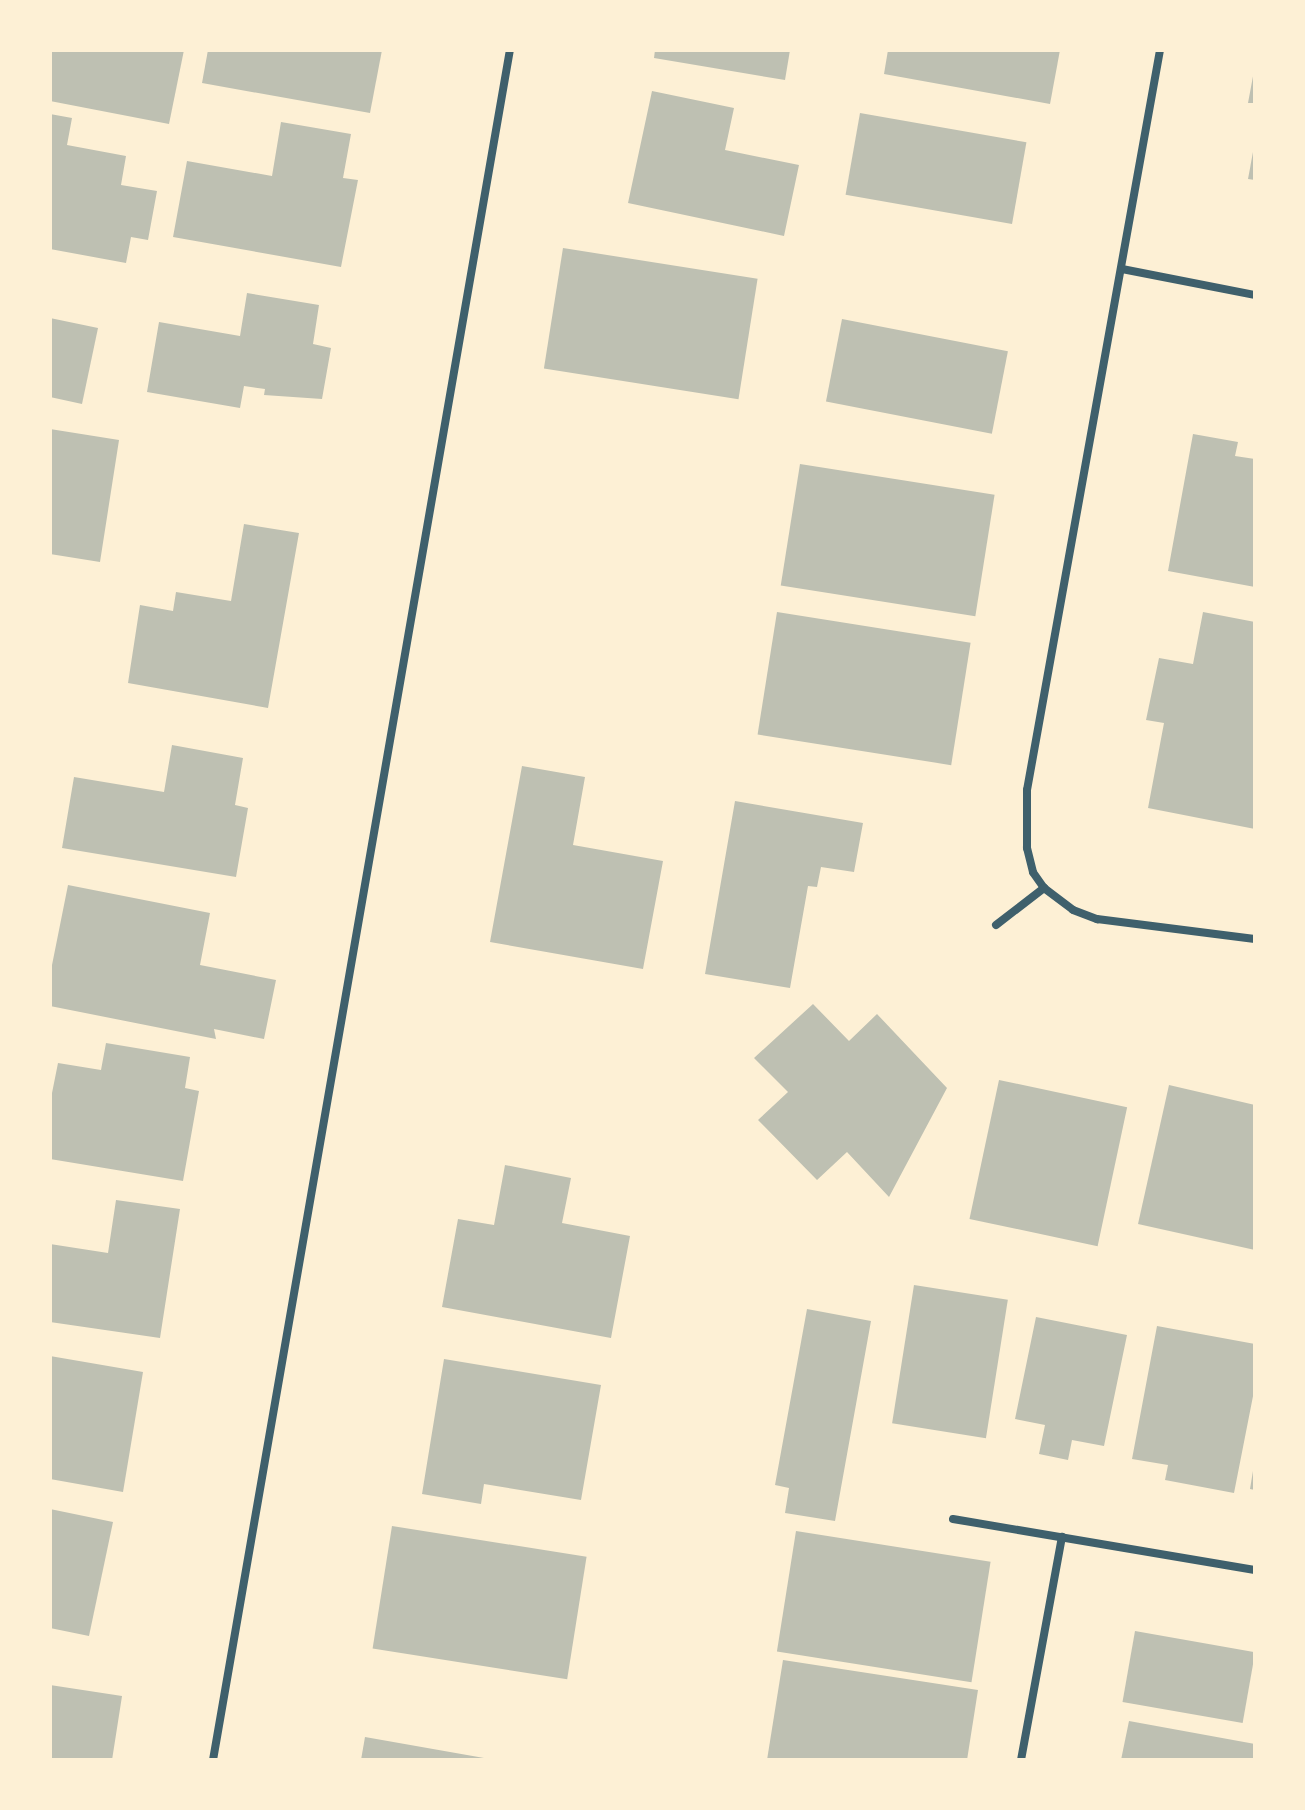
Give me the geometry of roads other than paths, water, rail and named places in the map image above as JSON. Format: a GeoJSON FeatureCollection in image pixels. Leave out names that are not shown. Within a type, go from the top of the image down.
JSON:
{"type":"FeatureCollection","features":[{"type":"Feature","properties":{"kind":"street"},"geometry":{"type":"LineString","coordinates":[[213,1760],[510,50]]}},
{"type":"Feature","properties":{"kind":"street"},"geometry":{"type":"LineString","coordinates":[[1160,50],[1027,790],[1027,848],[1033,872],[1044,888],[1073,910],[1097,919],[1255,939]]}},
{"type":"Feature","properties":{"kind":"street"},"geometry":{"type":"LineString","coordinates":[[1122,269],[1255,295]]}},
{"type":"Feature","properties":{"kind":"street"},"geometry":{"type":"LineString","coordinates":[[996,925],[1044,888]]}},
{"type":"Feature","properties":{"kind":"street"},"geometry":{"type":"LineString","coordinates":[[953,1519],[1255,1570]]}},
{"type":"Feature","properties":{"kind":"street"},"geometry":{"type":"LineString","coordinates":[[1021,1760],[1062,1537]]}}]}
